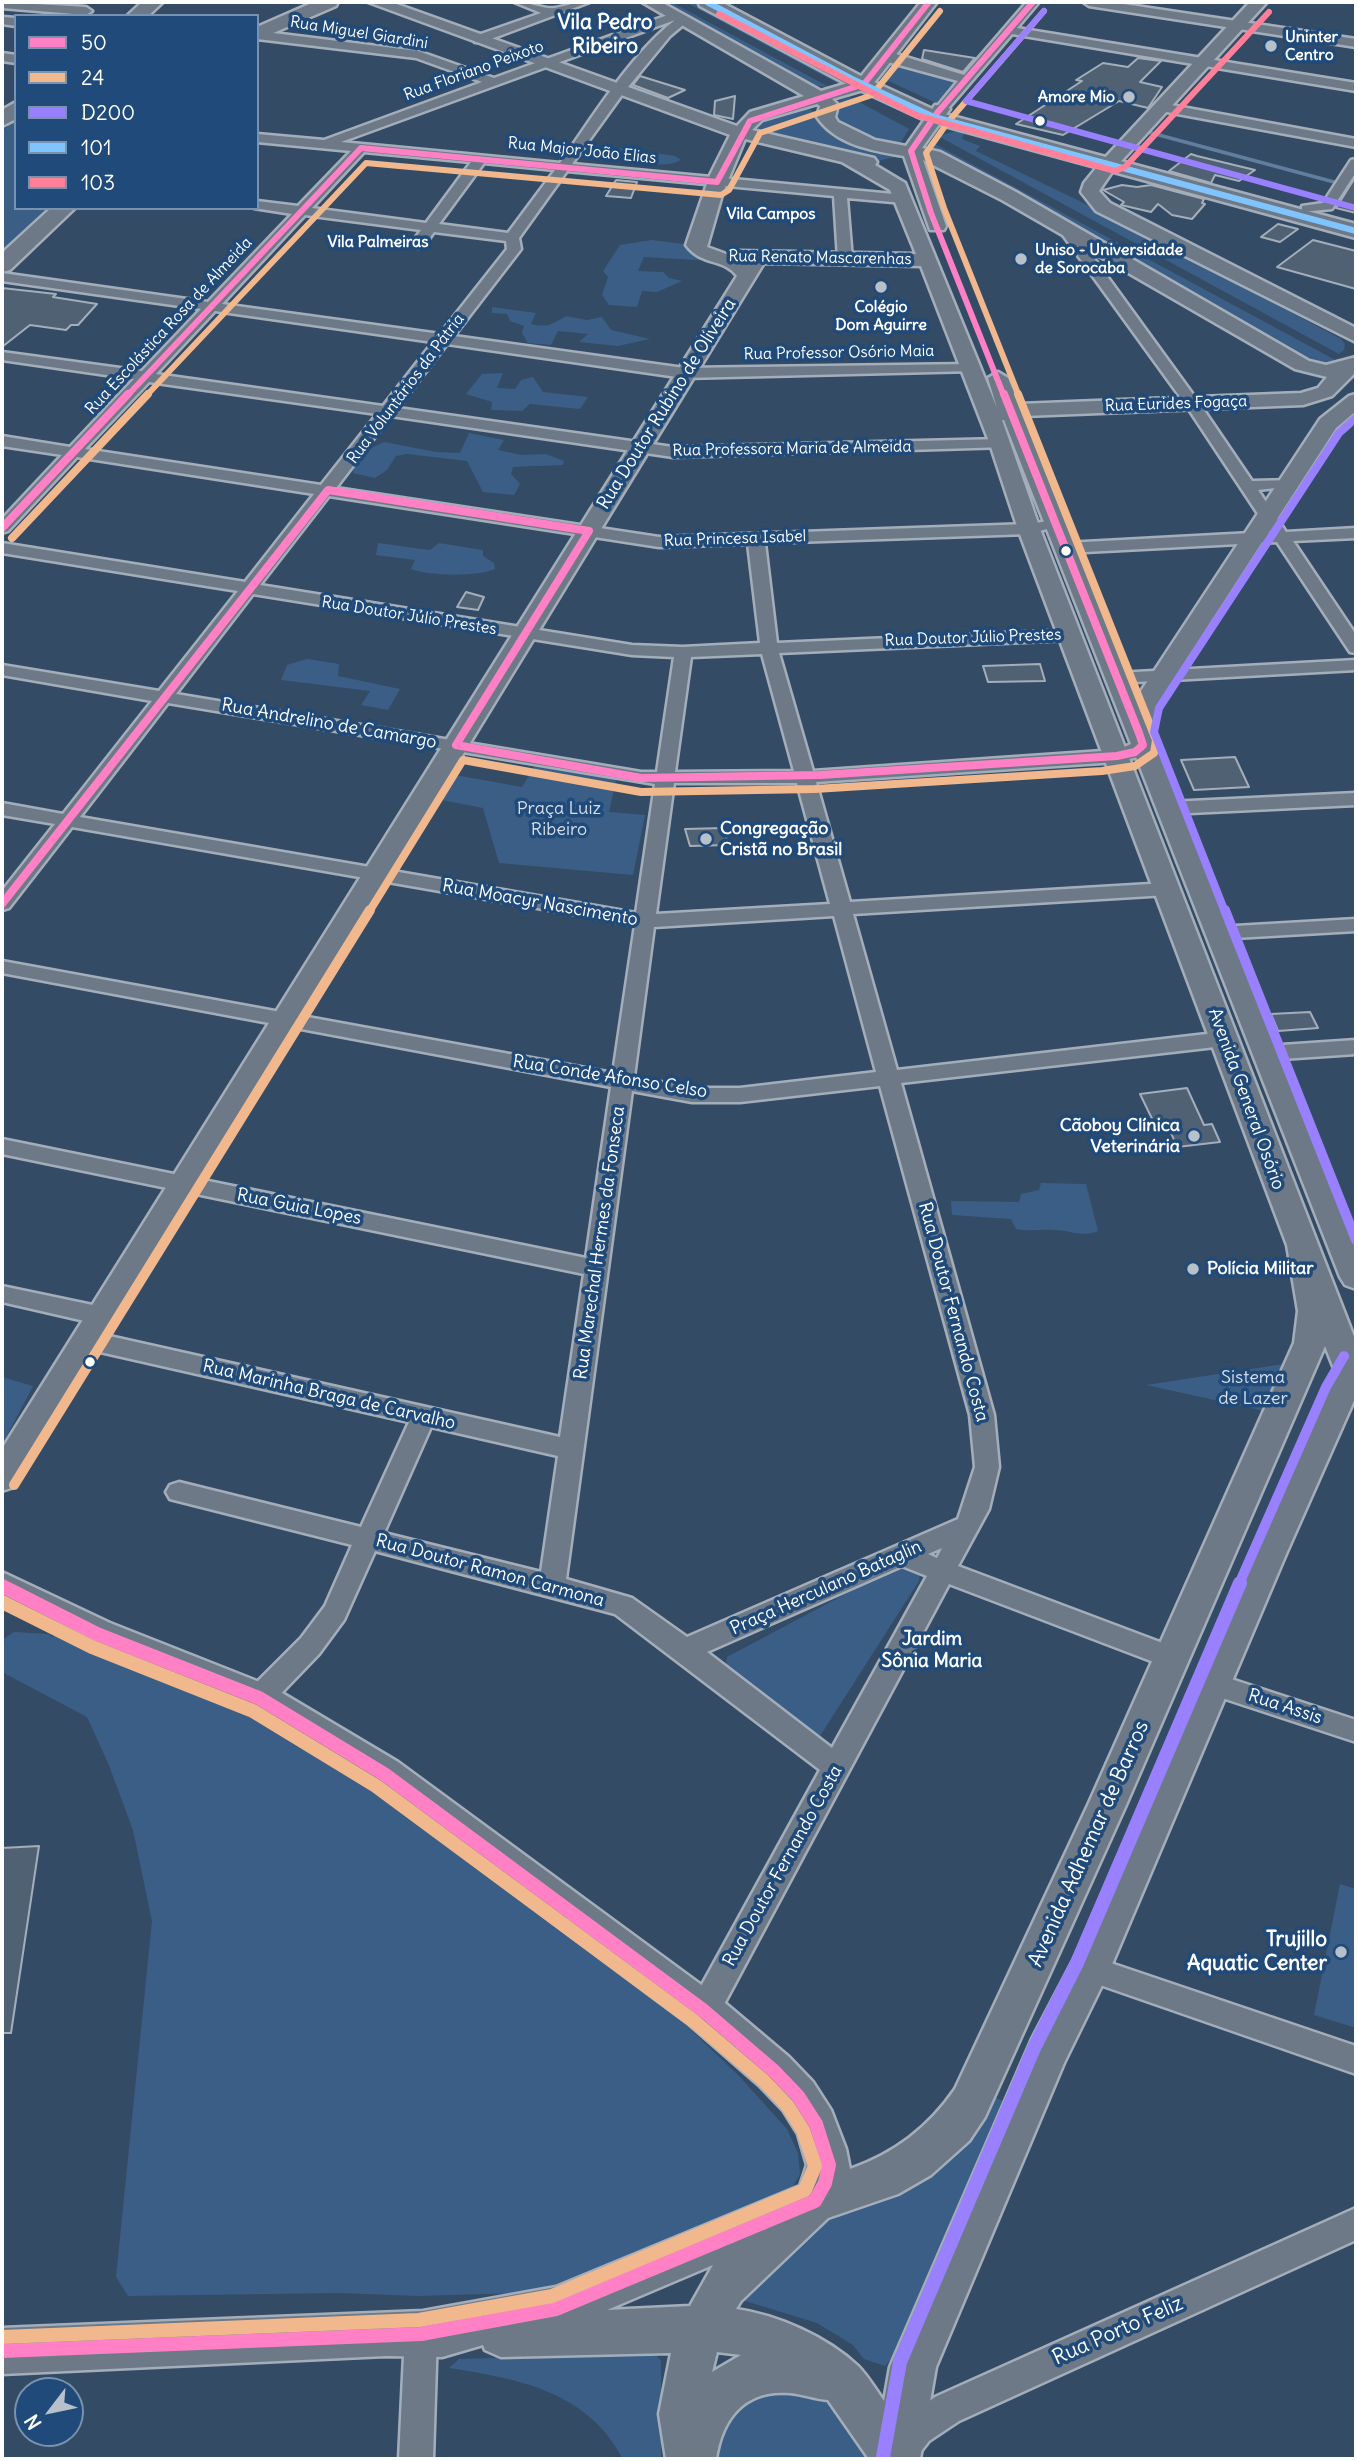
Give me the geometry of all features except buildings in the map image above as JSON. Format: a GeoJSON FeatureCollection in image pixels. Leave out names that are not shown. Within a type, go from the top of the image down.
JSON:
{"type":"FeatureCollection","features":[{"type":"Feature","properties":{"kind":"main road"},"geometry":{"type":"LineString","coordinates":[[139,14],[154,2]]}},
{"type":"Feature","properties":{"kind":"main road"},"geometry":{"type":"LineString","coordinates":[[259,34],[329,2]]}},
{"type":"Feature","properties":{"kind":"main road"},"geometry":{"type":"LineString","coordinates":[[376,2],[620,89],[745,127],[774,141],[849,158],[883,164],[897,163],[937,113]]}},
{"type":"Feature","properties":{"kind":"main road"},"geometry":{"type":"LineString","coordinates":[[650,2],[822,99],[830,107],[826,117]]}},
{"type":"Feature","properties":{"kind":"main road"},"geometry":{"type":"LineString","coordinates":[[707,2],[874,71],[937,113],[1356,232]]}},
{"type":"Feature","properties":{"kind":"main road"},"geometry":{"type":"LineString","coordinates":[[725,2],[832,58],[874,71]]}},
{"type":"Feature","properties":{"kind":"main road"},"geometry":{"type":"LineString","coordinates":[[717,182],[745,127],[796,105],[822,99],[874,71],[929,2]]}},
{"type":"Feature","properties":{"kind":"main road"},"geometry":{"type":"LineString","coordinates":[[1259,2],[1160,107],[1093,183],[1090,192],[1103,206],[1314,316],[1356,332]]}},
{"type":"Feature","properties":{"kind":"main road"},"geometry":{"type":"LineString","coordinates":[[796,105],[808,107],[826,117],[832,127],[876,147],[934,156],[1293,361],[1326,371],[1350,369],[1335,401],[1346,413]]}},
{"type":"Feature","properties":{"kind":"main road","name":"Avenida General Osório"},"geometry":{"type":"LineString","coordinates":[[908,152],[1000,415],[1000,444],[1030,529],[1302,1247],[1355,1373]]}},
{"type":"Feature","properties":{"kind":"main road","name":"Avenida General Osório"},"geometry":{"type":"LineString","coordinates":[[849,158],[898,187],[970,368],[1000,415],[1055,522],[1356,1277]]}},
{"type":"Feature","properties":{"kind":"main road"},"geometry":{"type":"LineString","coordinates":[[1110,164],[1164,171],[1356,222]]}},
{"type":"Feature","properties":{"kind":"main road","name":"Rua Renato Mascarenhas"},"geometry":{"type":"LineString","coordinates":[[717,182],[704,252],[740,266],[845,259],[928,260]]}},
{"type":"Feature","properties":{"kind":"main road"},"geometry":{"type":"LineString","coordinates":[[904,199],[931,213]]}},
{"type":"Feature","properties":{"kind":"main road"},"geometry":{"type":"LineString","coordinates":[[2,265],[62,210]]}},
{"type":"Feature","properties":{"kind":"main road","name":"Rua Doutor Rubino de Oliveira"},"geometry":{"type":"LineString","coordinates":[[2,1478],[751,267]]}},
{"type":"Feature","properties":{"kind":"main road","name":"Rua Eurides Fogaça"},"geometry":{"type":"LineString","coordinates":[[1000,415],[1314,397],[1325,393],[1350,369]]}},
{"type":"Feature","properties":{"kind":"main road"},"geometry":{"type":"LineString","coordinates":[[1275,400],[1314,409],[1326,416],[1346,413]]}},
{"type":"Feature","properties":{"kind":"main road"},"geometry":{"type":"LineString","coordinates":[[1141,739],[1142,710],[1288,483],[1346,413]]}},
{"type":"Feature","properties":{"kind":"main road","name":"Avenida Adhemar de Barros"},"geometry":{"type":"LineString","coordinates":[[691,2459],[682,2414],[691,2360],[703,2327],[725,2285],[815,2201],[867,2186],[895,2173],[935,2145],[962,2115],[999,2041],[1172,1658],[1310,1343],[1314,1311],[1302,1247]]}},
{"type":"Feature","properties":{"kind":"main road"},"geometry":{"type":"LineString","coordinates":[[897,2459],[913,2367],[1046,2053],[1090,1969],[1213,1684],[1355,1373]]}},
{"type":"Feature","properties":{"kind":"main road"},"geometry":{"type":"LineString","coordinates":[[2,1586],[97,1634],[259,1698],[384,1774],[704,2011],[775,2071],[798,2096],[816,2124],[829,2165],[825,2183],[815,2201],[556,2309],[421,2334]]}},
{"type":"Feature","properties":{"kind":"main road"},"geometry":{"type":"LineString","coordinates":[[2,2351],[421,2334],[646,2332],[703,2327],[757,2335],[816,2361],[845,2384],[897,2459]]}},
{"type":"Feature","properties":{"kind":"main road"},"geometry":{"type":"LineString","coordinates":[[691,2459],[711,2405],[727,2388],[745,2377],[760,2371],[804,2371],[845,2384]]}},
{"type":"Feature","properties":{"kind":"street"},"geometry":{"type":"LineString","coordinates":[[520,2],[552,13]]}},
{"type":"Feature","properties":{"kind":"street"},"geometry":{"type":"LineString","coordinates":[[479,39],[584,2]]}},
{"type":"Feature","properties":{"kind":"street"},"geometry":{"type":"LineString","coordinates":[[937,113],[1033,2]]}},
{"type":"Feature","properties":{"kind":"street"},"geometry":{"type":"LineString","coordinates":[[1088,2],[1356,43]]}},
{"type":"Feature","properties":{"kind":"street"},"geometry":{"type":"LineString","coordinates":[[2,4],[86,11]]}},
{"type":"Feature","properties":{"kind":"street","name":"Rua Floriano Peixoto"},"geometry":{"type":"LineString","coordinates":[[323,144],[648,26],[679,18]]}},
{"type":"Feature","properties":{"kind":"street","name":"Rua Voluntários da Pátria"},"geometry":{"type":"LineString","coordinates":[[2,904],[328,490],[513,249],[512,238],[562,167],[620,89],[679,18]]}},
{"type":"Feature","properties":{"kind":"street"},"geometry":{"type":"LineString","coordinates":[[648,26],[666,33]]}},
{"type":"Feature","properties":{"kind":"street"},"geometry":{"type":"LineString","coordinates":[[1008,30],[1356,87]]}},
{"type":"Feature","properties":{"kind":"street","name":"Rua Miguel Giardini"},"geometry":{"type":"LineString","coordinates":[[259,35],[418,55],[493,82]]}},
{"type":"Feature","properties":{"kind":"street"},"geometry":{"type":"LineString","coordinates":[[874,71],[896,58],[967,80]]}},
{"type":"Feature","properties":{"kind":"street"},"geometry":{"type":"LineString","coordinates":[[1160,107],[1356,143]]}},
{"type":"Feature","properties":{"kind":"street","name":"Rua Major João Elias"},"geometry":{"type":"LineString","coordinates":[[259,138],[904,199]]}},
{"type":"Feature","properties":{"kind":"street","name":"Rua Escolástica Rosa de Almeida"},"geometry":{"type":"LineString","coordinates":[[2,528],[361,148]]}},
{"type":"Feature","properties":{"kind":"street"},"geometry":{"type":"LineString","coordinates":[[418,244],[480,159]]}},
{"type":"Feature","properties":{"kind":"street"},"geometry":{"type":"LineString","coordinates":[[1307,209],[1327,206],[1356,163]]}},
{"type":"Feature","properties":{"kind":"street"},"geometry":{"type":"LineString","coordinates":[[840,192],[845,259]]}},
{"type":"Feature","properties":{"kind":"street"},"geometry":{"type":"LineString","coordinates":[[259,205],[512,238]]}},
{"type":"Feature","properties":{"kind":"street"},"geometry":{"type":"LineString","coordinates":[[1067,231],[1192,403],[1356,648]]}},
{"type":"Feature","properties":{"kind":"street","name":"Rua Professor Osório Maia"},"geometry":{"type":"LineString","coordinates":[[2,277],[684,373],[970,368]]}},
{"type":"Feature","properties":{"kind":"street","name":"Rua Professora Maria de Almeida"},"geometry":{"type":"LineString","coordinates":[[2,356],[673,452],[1000,444]]}},
{"type":"Feature","properties":{"kind":"street","name":"Rua Princesa Isabel"},"geometry":{"type":"LineString","coordinates":[[2,442],[659,542],[1030,529],[1055,522]]}},
{"type":"Feature","properties":{"kind":"street"},"geometry":{"type":"LineString","coordinates":[[1249,486],[1288,483]]}},
{"type":"Feature","properties":{"kind":"street"},"geometry":{"type":"LineString","coordinates":[[1066,548],[1356,533]]}},
{"type":"Feature","properties":{"kind":"street"},"geometry":{"type":"LineString","coordinates":[[756,539],[769,647]]}},
{"type":"Feature","properties":{"kind":"street","name":"Rua Doutor Júlio Prestes"},"geometry":{"type":"LineString","coordinates":[[2,548],[524,635],[632,650],[683,652],[1070,635]]}},
{"type":"Feature","properties":{"kind":"street","name":"Rua Doutor Fernando Costa"},"geometry":{"type":"LineString","coordinates":[[704,2011],[967,1527],[983,1490],[987,1467],[982,1415],[891,1079],[769,647]]}},
{"type":"Feature","properties":{"kind":"street","name":"Rua Marechal Hermes da Fonseca"},"geometry":{"type":"LineString","coordinates":[[552,1585],[683,652]]}},
{"type":"Feature","properties":{"kind":"street"},"geometry":{"type":"LineString","coordinates":[[1117,678],[1356,665]]}},
{"type":"Feature","properties":{"kind":"street","name":"Rua Andrelino de Camargo"},"geometry":{"type":"LineString","coordinates":[[2,670],[456,745],[640,779],[805,777],[1117,755],[1135,752],[1141,739]]}},
{"type":"Feature","properties":{"kind":"street"},"geometry":{"type":"LineString","coordinates":[[1169,808],[1356,799]]}},
{"type":"Feature","properties":{"kind":"street","name":"Rua Moacyr Nascimento"},"geometry":{"type":"LineString","coordinates":[[2,809],[645,921],[1167,889]]}},
{"type":"Feature","properties":{"kind":"street"},"geometry":{"type":"LineString","coordinates":[[1218,933],[1356,925]]}},
{"type":"Feature","properties":{"kind":"street","name":"Rua Conde Afonso Celso"},"geometry":{"type":"LineString","coordinates":[[2,967],[692,1095],[740,1095],[1224,1040]]}},
{"type":"Feature","properties":{"kind":"street"},"geometry":{"type":"LineString","coordinates":[[1267,1053],[1356,1047]]}},
{"type":"Feature","properties":{"kind":"street","name":"Rua Guia Lopes"},"geometry":{"type":"LineString","coordinates":[[2,1147],[596,1268]]}},
{"type":"Feature","properties":{"kind":"street","name":"Rua Marinha Braga de Carvalho"},"geometry":{"type":"LineString","coordinates":[[2,1294],[95,1328],[424,1416],[570,1449]]}},
{"type":"Feature","properties":{"kind":"street"},"geometry":{"type":"LineString","coordinates":[[259,1698],[310,1646],[335,1612],[424,1416]]}},
{"type":"Feature","properties":{"kind":"street","name":"Rua Doutor Ramon Carmona"},"geometry":{"type":"LineString","coordinates":[[179,1492],[552,1585],[622,1606],[685,1650],[837,1767]]}},
{"type":"Feature","properties":{"kind":"street","name":"Praça Herculano Bataglin"},"geometry":{"type":"LineString","coordinates":[[685,1650],[967,1527]]}},
{"type":"Feature","properties":{"kind":"street"},"geometry":{"type":"LineString","coordinates":[[901,1555],[1172,1658]]}},
{"type":"Feature","properties":{"kind":"street","name":"Rua Assis"},"geometry":{"type":"LineString","coordinates":[[1213,1684],[1356,1731]]}},
{"type":"Feature","properties":{"kind":"street"},"geometry":{"type":"LineString","coordinates":[[1090,1969],[1356,2060]]}},
{"type":"Feature","properties":{"kind":"street","name":"Rua Porto Feliz"},"geometry":{"type":"LineString","coordinates":[[897,2459],[908,2436],[920,2424],[947,2409],[1356,2224]]}},
{"type":"Feature","properties":{"kind":"street"},"geometry":{"type":"LineString","coordinates":[[416,2459],[421,2334]]}},
{"type":"Feature","properties":{"kind":"green space"},"geometry":{"type":"Polygon","coordinates":[[[657,2],[671,2],[829,87],[805,85],[657,2]]]}},
{"type":"Feature","properties":{"kind":"green space"},"geometry":{"type":"Polygon","coordinates":[[[685,2],[694,2],[844,82],[839,84],[685,2]]]}},
{"type":"Feature","properties":{"kind":"green space"},"geometry":{"type":"Polygon","coordinates":[[[890,62],[960,80],[936,103],[878,76],[890,62]]]}},
{"type":"Feature","properties":{"kind":"green space"},"geometry":{"type":"Polygon","coordinates":[[[850,97],[909,129],[899,146],[890,147],[834,122],[838,101],[850,97]]]}},
{"type":"Feature","properties":{"kind":"green space"},"geometry":{"type":"Polygon","coordinates":[[[805,107],[891,152],[895,157],[877,161],[846,151],[775,139],[758,129],[756,122],[805,107]]]}},
{"type":"Feature","properties":{"kind":"green space"},"geometry":{"type":"Polygon","coordinates":[[[14,121],[14,210],[50,210],[2,254],[2,131],[14,121]]]}},
{"type":"Feature","properties":{"kind":"green space"},"geometry":{"type":"Polygon","coordinates":[[[959,130],[964,133],[962,139],[980,146],[976,151],[1096,209],[1341,339],[1345,344],[1344,350],[1339,354],[938,136],[959,130]]]}},
{"type":"Feature","properties":{"kind":"green space"},"geometry":{"type":"Polygon","coordinates":[[[930,141],[1339,362],[1322,364],[1298,353],[932,151],[927,146],[930,141]]]}},
{"type":"Feature","properties":{"kind":"green space"},"geometry":{"type":"Polygon","coordinates":[[[618,148],[675,156],[681,160],[665,164],[645,163],[607,156],[603,150],[618,148]]]}},
{"type":"Feature","properties":{"kind":"green space"},"geometry":{"type":"Polygon","coordinates":[[[652,240],[690,245],[714,261],[644,257],[638,271],[663,272],[669,278],[682,281],[657,292],[642,291],[637,307],[609,305],[602,295],[608,277],[603,271],[620,245],[652,240]]]}},
{"type":"Feature","properties":{"kind":"green space"},"geometry":{"type":"Polygon","coordinates":[[[492,307],[536,313],[531,324],[541,326],[566,316],[587,320],[602,317],[611,330],[650,339],[618,346],[579,342],[588,334],[558,331],[551,345],[528,343],[522,333],[524,326],[510,321],[507,314],[492,313],[492,307]]]}},
{"type":"Feature","properties":{"kind":"green space"},"geometry":{"type":"Polygon","coordinates":[[[503,373],[497,388],[515,389],[521,380],[533,377],[543,392],[588,397],[580,409],[530,404],[522,411],[491,410],[492,402],[466,394],[482,374],[503,373]]]}},
{"type":"Feature","properties":{"kind":"green space"},"geometry":{"type":"Polygon","coordinates":[[[469,433],[504,440],[498,450],[521,455],[546,454],[564,461],[563,465],[513,467],[511,474],[520,484],[514,495],[483,492],[467,461],[407,454],[396,456],[387,470],[375,478],[353,473],[355,455],[384,442],[436,452],[460,453],[469,433]]]}},
{"type":"Feature","properties":{"kind":"green space"},"geometry":{"type":"Polygon","coordinates":[[[378,543],[430,550],[439,543],[483,550],[483,556],[494,563],[495,569],[466,574],[419,571],[411,569],[415,560],[376,555],[378,543]]]}},
{"type":"Feature","properties":{"kind":"green space"},"geometry":{"type":"Polygon","coordinates":[[[307,659],[339,664],[338,676],[400,689],[388,710],[361,705],[370,691],[281,680],[287,665],[307,659]]]}},
{"type":"Feature","properties":{"kind":"green space","name":"Praça Luiz Ribeiro"},"geometry":{"type":"Polygon","coordinates":[[[535,766],[616,780],[609,812],[645,815],[633,875],[499,863],[483,808],[431,798],[444,773],[522,787],[535,766]]]}},
{"type":"Feature","properties":{"kind":"green space"},"geometry":{"type":"Polygon","coordinates":[[[1041,1183],[1086,1184],[1098,1231],[1082,1234],[1060,1230],[1021,1230],[1016,1229],[1011,1219],[952,1215],[951,1201],[1019,1202],[1021,1194],[1039,1190],[1041,1183]]]}},
{"type":"Feature","properties":{"kind":"green space","name":"Sistema de Lazer"},"geometry":{"type":"Polygon","coordinates":[[[1290,1363],[1265,1411],[1146,1385],[1290,1363]]]}},
{"type":"Feature","properties":{"kind":"green space"},"geometry":{"type":"Polygon","coordinates":[[[2,1377],[33,1386],[2,1445],[2,1377]]]}},
{"type":"Feature","properties":{"kind":"green space"},"geometry":{"type":"Polygon","coordinates":[[[906,1565],[920,1574],[919,1581],[820,1736],[726,1665],[727,1657],[898,1566],[906,1565]]]}},
{"type":"Feature","properties":{"kind":"green space"},"geometry":{"type":"Polygon","coordinates":[[[65,1630],[243,1706],[384,1790],[688,2027],[738,2075],[787,2129],[798,2153],[800,2174],[791,2190],[552,2292],[418,2296],[340,2293],[128,2296],[116,2277],[152,1921],[133,1830],[108,1763],[87,1717],[2,1672],[2,1640],[14,1632],[49,1634],[52,1637],[65,1630]]]}},
{"type":"Feature","properties":{"kind":"green space","name":"Trujillo Aquatic Center"},"geometry":{"type":"Polygon","coordinates":[[[1340,1884],[1356,1889],[1356,2028],[1314,2015],[1340,1884]]]}},
{"type":"Feature","properties":{"kind":"green space"},"geometry":{"type":"Polygon","coordinates":[[[984,2093],[1013,2105],[896,2353],[885,2366],[864,2359],[853,2345],[817,2323],[742,2300],[761,2271],[984,2093]]]}},
{"type":"Feature","properties":{"kind":"green space"},"geometry":{"type":"Polygon","coordinates":[[[654,2353],[661,2361],[661,2459],[623,2459],[608,2436],[590,2418],[571,2403],[549,2392],[501,2377],[449,2368],[459,2359],[654,2353]]]}},
{"type":"Feature","properties":{"kind":"green space"},"geometry":{"type":"Polygon","coordinates":[[[813,2382],[863,2436],[874,2459],[711,2459],[714,2433],[735,2391],[813,2382]]]}},
{"type":"Feature","properties":{"kind":"waterway"},"geometry":{"type":"LineString","coordinates":[[1144,131],[1334,182]]}},
{"type":"Feature","properties":{"kind":"transit line","name":"101"},"geometry":{"type":"LineString","coordinates":[[707,2],[852,79],[934,117],[1356,231]]}},
{"type":"Feature","properties":{"kind":"transit line","name":"50"},"geometry":{"type":"LineString","coordinates":[[2,528],[361,148],[717,182],[750,121],[864,84],[929,2]]}},
{"type":"Feature","properties":{"kind":"transit line","name":"50"},"geometry":{"type":"LineString","coordinates":[[2,904],[328,490],[589,531],[456,745],[641,778],[820,775],[1117,756],[1135,752],[1143,745],[1139,733],[931,213],[911,151],[937,113],[1033,2]]}},
{"type":"Feature","properties":{"kind":"transit line","name":"24"},"geometry":{"type":"LineString","coordinates":[[12,538],[366,163],[721,195],[729,190],[760,133],[872,95],[940,11]]}},
{"type":"Feature","properties":{"kind":"transit line","name":"24"},"geometry":{"type":"LineString","coordinates":[[14,1485],[463,760],[641,792],[815,789],[1102,771],[1135,766],[1154,753],[1156,740],[944,208],[926,153],[948,122],[1044,11]]}},
{"type":"Feature","properties":{"kind":"transit line","name":"D200"},"geometry":{"type":"LineString","coordinates":[[1044,11],[966,101],[1356,208]]}},
{"type":"Feature","properties":{"kind":"transit line","name":"103"},"geometry":{"type":"LineString","coordinates":[[719,14],[916,115],[1115,171],[1125,167],[1269,12]]}},
{"type":"Feature","properties":{"kind":"transit line","name":"D200"},"geometry":{"type":"LineString","coordinates":[[1356,418],[1339,433],[1159,708],[1154,732],[1356,1240]]}},
{"type":"Feature","properties":{"kind":"transit line","name":"D200"},"geometry":{"type":"LineString","coordinates":[[883,2457],[900,2362],[1034,2048],[1077,1963],[1255,1548],[1326,1387],[1344,1356]]}},
{"type":"Feature","properties":{"kind":"transit line","name":"50"},"geometry":{"type":"LineString","coordinates":[[2,1586],[97,1634],[259,1698],[384,1774],[704,2011],[774,2071],[798,2096],[816,2124],[829,2165],[825,2183],[815,2201],[556,2309],[421,2334],[2,2351]]}},
{"type":"Feature","properties":{"kind":"transit line","name":"24"},"geometry":{"type":"LineString","coordinates":[[2,1602],[92,1647],[253,1711],[376,1786],[695,2022],[764,2081],[787,2105],[803,2130],[815,2166],[805,2190],[552,2296],[419,2320],[2,2337]]}},
{"type":"Feature","properties":{"kind":"place","name":"Uninter Centro"},"geometry":{"type":"Point","coordinates":[1271,46]}},
{"type":"Feature","properties":{"kind":"place","name":"Amore Mio"},"geometry":{"type":"Point","coordinates":[1129,97]}},
{"type":"Feature","properties":{"kind":"place","name":"Uniso - Universidade de Sorocaba"},"geometry":{"type":"Point","coordinates":[1021,259]}},
{"type":"Feature","properties":{"kind":"place","name":"Colégio Dom Aguirre"},"geometry":{"type":"Point","coordinates":[881,287]}},
{"type":"Feature","properties":{"kind":"place","name":"Congregação Cristã no Brasil"},"geometry":{"type":"Point","coordinates":[706,839]}},
{"type":"Feature","properties":{"kind":"place","name":"Cãoboy Clínica Veterinária"},"geometry":{"type":"Point","coordinates":[1194,1136]}},
{"type":"Feature","properties":{"kind":"place","name":"Polícia Militar"},"geometry":{"type":"Point","coordinates":[1193,1269]}},
{"type":"Feature","properties":{"kind":"place","name":"Trujillo Aquatic Center"},"geometry":{"type":"Point","coordinates":[1341,1952]}},
{"type":"Feature","properties":{"kind":"district","name":"Vila Pedro Ribeiro"},"geometry":{"type":"Point","coordinates":[605,35]}},
{"type":"Feature","properties":{"kind":"district","name":"Vila Campos"},"geometry":{"type":"Point","coordinates":[771,214]}},
{"type":"Feature","properties":{"kind":"district","name":"Vila Palmeiras"},"geometry":{"type":"Point","coordinates":[378,242]}},
{"type":"Feature","properties":{"kind":"district","name":"Jardim Sônia Maria"},"geometry":{"type":"Point","coordinates":[932,1651]}}]}
